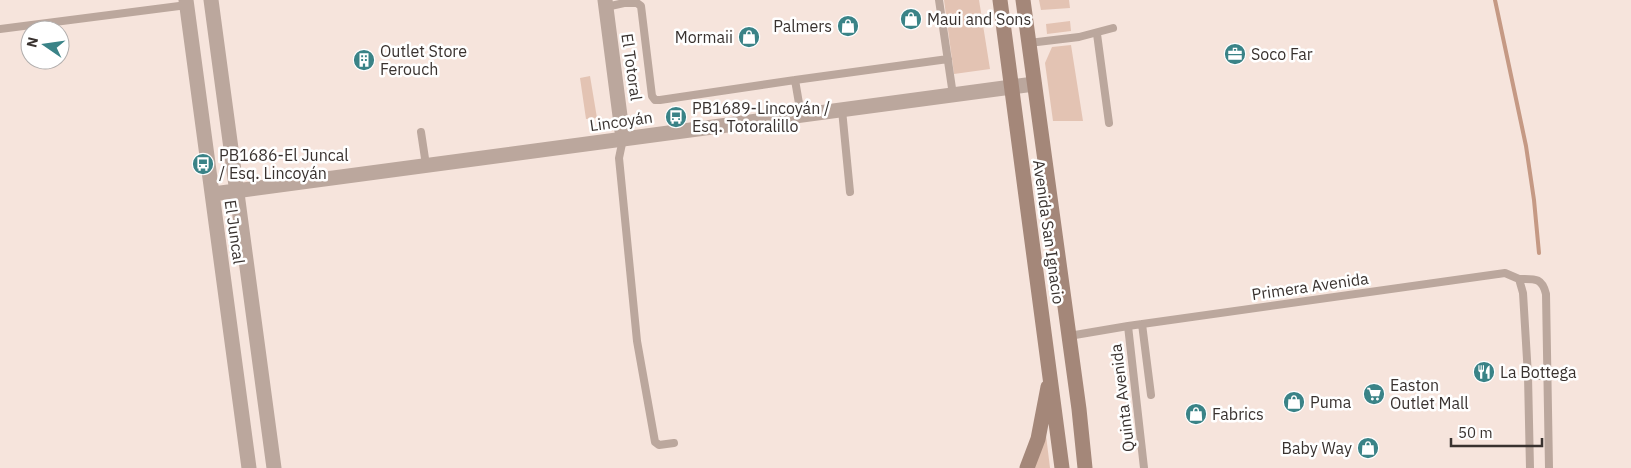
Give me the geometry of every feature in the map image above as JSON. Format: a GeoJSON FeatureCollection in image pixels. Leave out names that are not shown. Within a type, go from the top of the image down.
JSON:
{"type":"FeatureCollection","features":[{"type":"Feature","properties":{"kind":"main road","name":"Avenida San Ignacio"},"geometry":{"type":"LineString","coordinates":[[1000,0],[1062,468]]}},
{"type":"Feature","properties":{"kind":"main road"},"geometry":{"type":"LineString","coordinates":[[1007,0],[1014,0]]}},
{"type":"Feature","properties":{"kind":"main road","name":"Avenida San Ignacio"},"geometry":{"type":"LineString","coordinates":[[1024,0],[1079,409],[1085,468]]}},
{"type":"Feature","properties":{"kind":"main road"},"geometry":{"type":"LineString","coordinates":[[1027,468],[1038,439],[1050,376]]}},
{"type":"Feature","properties":{"kind":"main road"},"geometry":{"type":"LineString","coordinates":[[1055,411],[1067,416],[1073,415],[1079,409]]}},
{"type":"Feature","properties":{"kind":"main road"},"geometry":{"type":"LineString","coordinates":[[1084,448],[1092,468]]}},
{"type":"Feature","properties":{"kind":"street","name":"El Juncal"},"geometry":{"type":"LineString","coordinates":[[211,0],[274,468]]}},
{"type":"Feature","properties":{"kind":"street","name":"El Juncal"},"geometry":{"type":"LineString","coordinates":[[187,2],[249,468]]}},
{"type":"Feature","properties":{"kind":"street","name":"El Totoral"},"geometry":{"type":"LineString","coordinates":[[606,3],[623,139]]}},
{"type":"Feature","properties":{"kind":"street","name":"Lincoyán"},"geometry":{"type":"LineString","coordinates":[[212,194],[1034,84]]}},
{"type":"Feature","properties":{"kind":"lane"},"geometry":{"type":"LineString","coordinates":[[939,0],[953,95]]}},
{"type":"Feature","properties":{"kind":"lane"},"geometry":{"type":"LineString","coordinates":[[0,29],[187,2]]}},
{"type":"Feature","properties":{"kind":"lane"},"geometry":{"type":"LineString","coordinates":[[606,3],[637,2],[641,6],[652,96],[655,100],[948,59]]}},
{"type":"Feature","properties":{"kind":"lane"},"geometry":{"type":"LineString","coordinates":[[1029,43],[1097,34],[1114,28]]}},
{"type":"Feature","properties":{"kind":"lane"},"geometry":{"type":"LineString","coordinates":[[1097,34],[1109,124]]}},
{"type":"Feature","properties":{"kind":"lane"},"geometry":{"type":"LineString","coordinates":[[795,80],[802,115]]}},
{"type":"Feature","properties":{"kind":"lane"},"geometry":{"type":"LineString","coordinates":[[842,110],[850,192]]}},
{"type":"Feature","properties":{"kind":"lane"},"geometry":{"type":"LineString","coordinates":[[421,132],[426,165]]}},
{"type":"Feature","properties":{"kind":"lane"},"geometry":{"type":"LineString","coordinates":[[623,139],[619,158],[637,342],[656,442],[659,445],[674,443]]}},
{"type":"Feature","properties":{"kind":"lane","name":"Primera Avenida"},"geometry":{"type":"LineString","coordinates":[[1069,336],[1496,273],[1505,273],[1519,279]]}},
{"type":"Feature","properties":{"kind":"lane"},"geometry":{"type":"LineString","coordinates":[[1530,468],[1528,376],[1523,293],[1519,279],[1538,280],[1544,285],[1546,294],[1549,468]]}},
{"type":"Feature","properties":{"kind":"lane"},"geometry":{"type":"LineString","coordinates":[[1142,324],[1151,396]]}},
{"type":"Feature","properties":{"kind":"lane","name":"Quinta Avenida"},"geometry":{"type":"LineString","coordinates":[[1128,326],[1144,468]]}},
{"type":"Feature","properties":{"kind":"lane"},"geometry":{"type":"LineString","coordinates":[[1528,376],[1548,376]]}},
{"type":"Feature","properties":{"kind":"shaded area"},"geometry":{"type":"Polygon","coordinates":[[[944,0],[979,0],[990,69],[954,74],[944,0]]]}},
{"type":"Feature","properties":{"kind":"shaded area"},"geometry":{"type":"Polygon","coordinates":[[[1039,0],[1069,0],[1070,8],[1041,10],[1039,0]]]}},
{"type":"Feature","properties":{"kind":"shaded area"},"geometry":{"type":"Polygon","coordinates":[[[1070,21],[1071,31],[1047,34],[1046,24],[1070,21]]]}},
{"type":"Feature","properties":{"kind":"shaded area"},"geometry":{"type":"Polygon","coordinates":[[[1071,45],[1083,121],[1053,121],[1045,63],[1052,47],[1071,45]]]}},
{"type":"Feature","properties":{"kind":"shaded area"},"geometry":{"type":"Polygon","coordinates":[[[590,76],[597,118],[586,119],[580,78],[590,76]]]}},
{"type":"Feature","properties":{"kind":"shaded area"},"geometry":{"type":"Polygon","coordinates":[[[1046,435],[1050,468],[1032,468],[1046,435]]]}},
{"type":"Feature","properties":{"kind":"waterway"},"geometry":{"type":"LineString","coordinates":[[1495,0],[1526,146],[1539,253]]}},
{"type":"Feature","properties":{"kind":"place","name":"Maui and Sons"},"geometry":{"type":"Point","coordinates":[911,19]}},
{"type":"Feature","properties":{"kind":"place","name":"Palmers"},"geometry":{"type":"Point","coordinates":[848,26]}},
{"type":"Feature","properties":{"kind":"place","name":"Mormaii"},"geometry":{"type":"Point","coordinates":[749,37]}},
{"type":"Feature","properties":{"kind":"place","name":"Soco Far"},"geometry":{"type":"Point","coordinates":[1235,54]}},
{"type":"Feature","properties":{"kind":"place","name":"Outlet Store Ferouch"},"geometry":{"type":"Point","coordinates":[364,60]}},
{"type":"Feature","properties":{"kind":"place","name":"PB1689-Lincoyán / Esq. Totoralillo"},"geometry":{"type":"Point","coordinates":[676,117]}},
{"type":"Feature","properties":{"kind":"place","name":"PB1686-El Juncal / Esq. Lincoyán"},"geometry":{"type":"Point","coordinates":[203,164]}},
{"type":"Feature","properties":{"kind":"place","name":"La Bottega"},"geometry":{"type":"Point","coordinates":[1484,372]}},
{"type":"Feature","properties":{"kind":"place","name":"Easton Outlet Mall"},"geometry":{"type":"Point","coordinates":[1374,394]}},
{"type":"Feature","properties":{"kind":"place","name":"Puma"},"geometry":{"type":"Point","coordinates":[1294,402]}},
{"type":"Feature","properties":{"kind":"place","name":"Fabrics"},"geometry":{"type":"Point","coordinates":[1196,414]}},
{"type":"Feature","properties":{"kind":"place","name":"Baby Way"},"geometry":{"type":"Point","coordinates":[1368,448]}}]}
